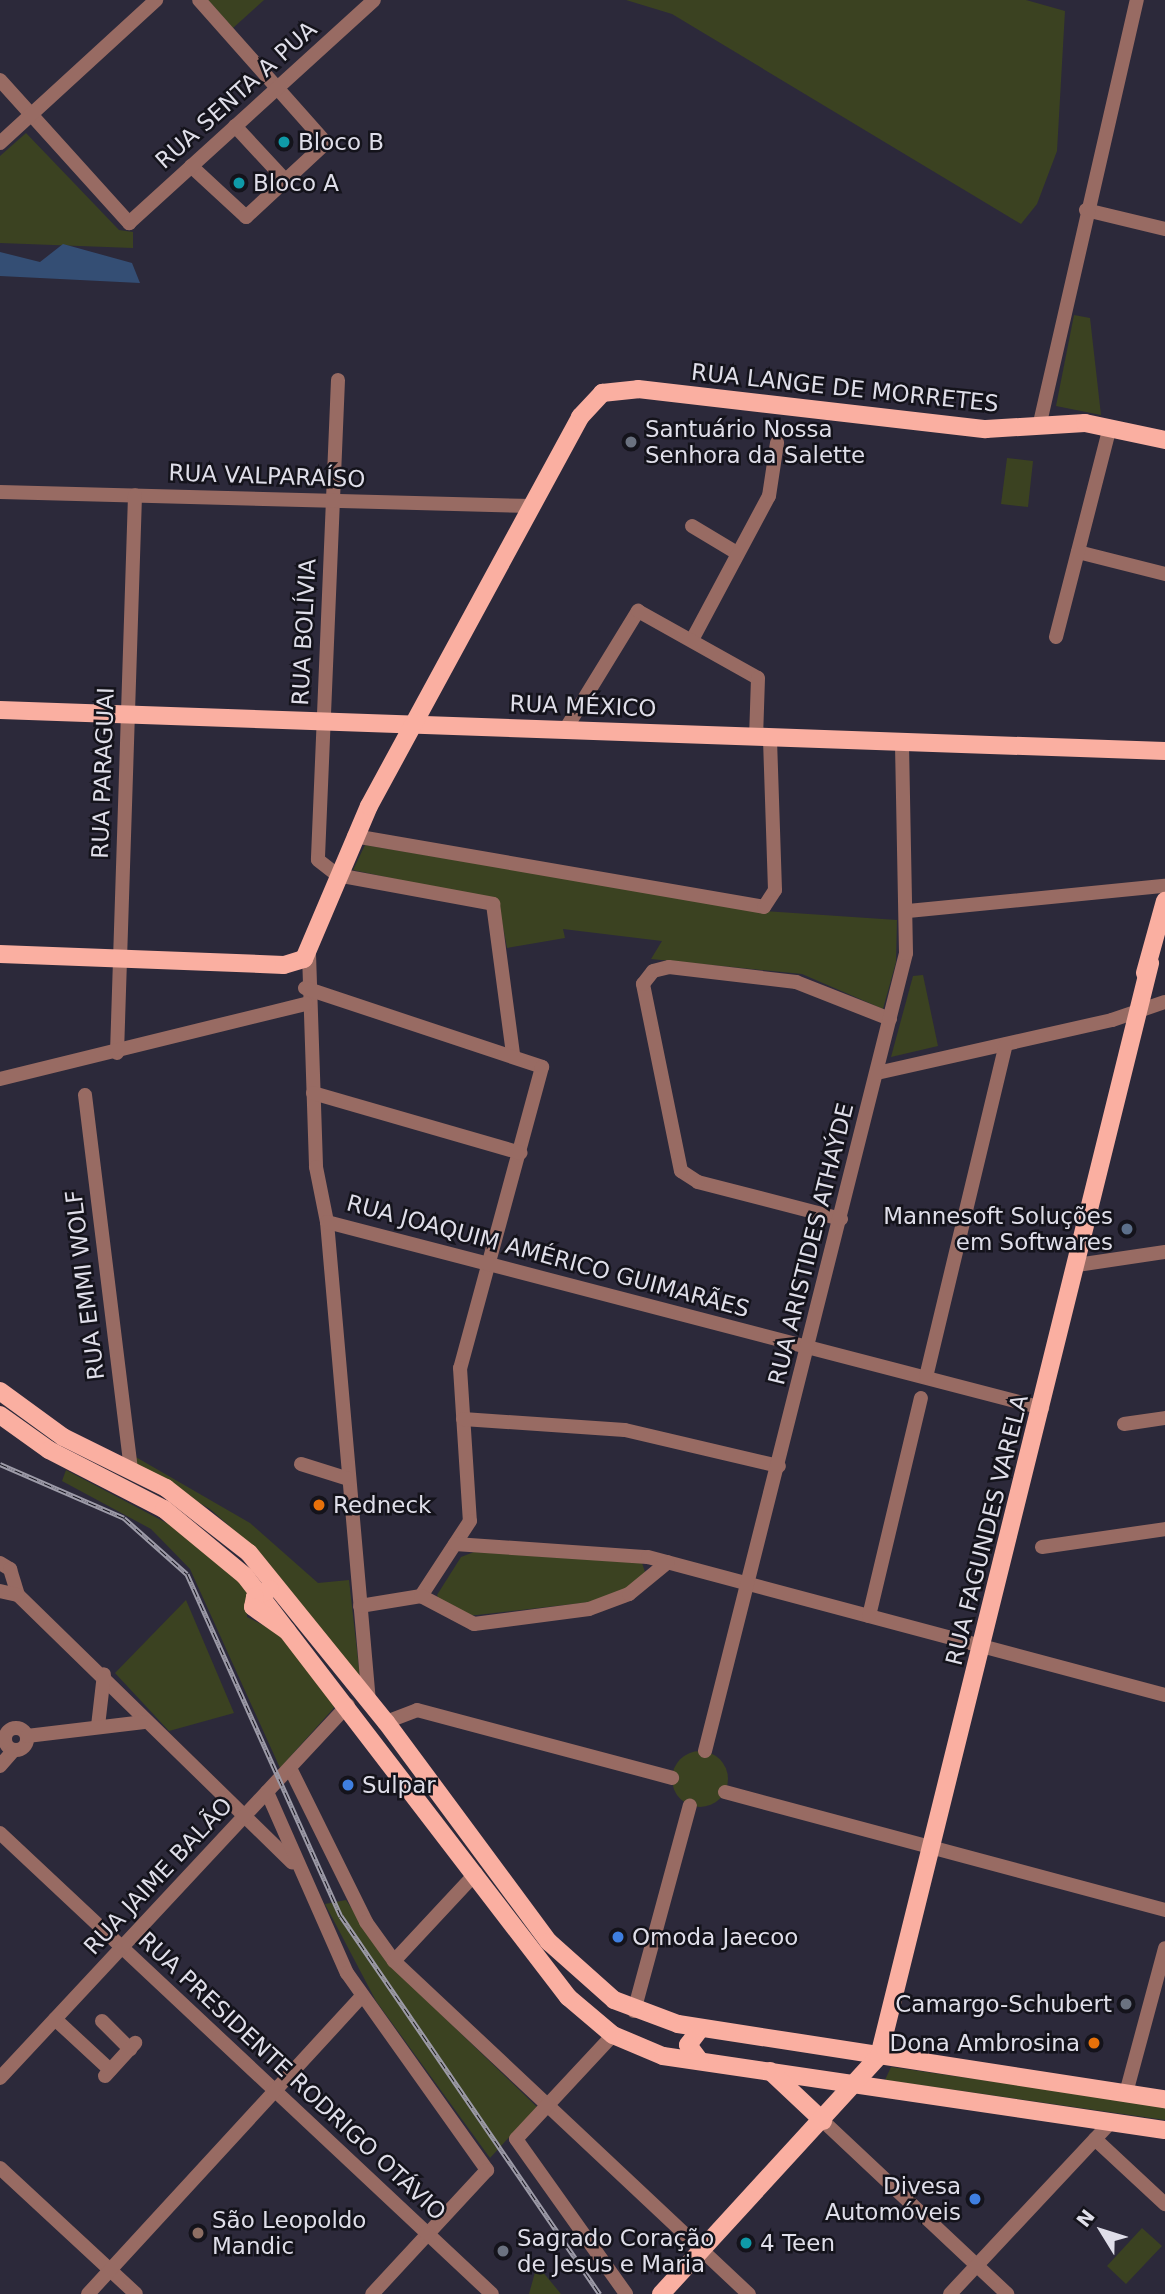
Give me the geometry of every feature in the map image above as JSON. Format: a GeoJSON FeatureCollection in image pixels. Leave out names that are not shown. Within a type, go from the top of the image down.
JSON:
{"type":"FeatureCollection","features":[{"type":"Feature","properties":{"kind":"main road","name":"RUA LANGE DE MORRETES"},"geometry":{"type":"LineString","coordinates":[[532,506],[580,417],[602,393],[638,389],[942,426],[1111,427],[1165,440]]}},
{"type":"Feature","properties":{"kind":"main road"},"geometry":{"type":"LineString","coordinates":[[0,954],[284,965],[309,954],[354,836],[532,506]]}},
{"type":"Feature","properties":{"kind":"main road","name":"RUA MÉXICO"},"geometry":{"type":"LineString","coordinates":[[0,710],[1165,751]]}},
{"type":"Feature","properties":{"kind":"main road"},"geometry":{"type":"LineString","coordinates":[[382,723],[392,743],[389,771]]}},
{"type":"Feature","properties":{"kind":"main road","name":"RUA FAGUNDES VARELA"},"geometry":{"type":"LineString","coordinates":[[878,2056],[985,1647],[1164,907]]}},
{"type":"Feature","properties":{"kind":"main road"},"geometry":{"type":"LineString","coordinates":[[0,1391],[56,1433],[131,1469],[200,1511],[287,1594],[423,1770],[562,1957],[634,2011],[702,2028],[1165,2099]]}},
{"type":"Feature","properties":{"kind":"main road"},"geometry":{"type":"LineString","coordinates":[[0,1415],[49,1450],[164,1509],[260,1593],[403,1777],[568,1997],[613,2035],[648,2052],[700,2062],[1165,2130]]}},
{"type":"Feature","properties":{"kind":"main road"},"geometry":{"type":"LineString","coordinates":[[260,1593],[287,1594]]}},
{"type":"Feature","properties":{"kind":"main road"},"geometry":{"type":"LineString","coordinates":[[403,1777],[418,1781],[423,1770]]}},
{"type":"Feature","properties":{"kind":"main road"},"geometry":{"type":"LineString","coordinates":[[700,2062],[688,2045],[702,2028]]}},
{"type":"Feature","properties":{"kind":"main road"},"geometry":{"type":"LineString","coordinates":[[661,2294],[858,2084],[878,2056]]}},
{"type":"Feature","properties":{"kind":"main road"},"geometry":{"type":"LineString","coordinates":[[950,2098],[955,2067]]}},
{"type":"Feature","properties":{"kind":"main road"},"geometry":{"type":"LineString","coordinates":[[770,2071],[823,2121]]}},
{"type":"Feature","properties":{"kind":"main road"},"geometry":{"type":"LineString","coordinates":[[986,2103],[990,2073]]}},
{"type":"Feature","properties":{"kind":"street"},"geometry":{"type":"LineString","coordinates":[[0,143],[156,0]]}},
{"type":"Feature","properties":{"kind":"street"},"geometry":{"type":"LineString","coordinates":[[191,166],[240,217],[287,182],[326,143],[279,86],[199,0]]}},
{"type":"Feature","properties":{"kind":"street","name":"RUA SENTA A PUA"},"geometry":{"type":"LineString","coordinates":[[27,118],[129,223],[374,0]]}},
{"type":"Feature","properties":{"kind":"street"},"geometry":{"type":"LineString","coordinates":[[1039,427],[1086,210],[1137,0]]}},
{"type":"Feature","properties":{"kind":"street"},"geometry":{"type":"LineString","coordinates":[[0,80],[27,118]]}},
{"type":"Feature","properties":{"kind":"street"},"geometry":{"type":"LineString","coordinates":[[0,95],[27,118]]}},
{"type":"Feature","properties":{"kind":"street"},"geometry":{"type":"LineString","coordinates":[[235,126],[287,182]]}},
{"type":"Feature","properties":{"kind":"street"},"geometry":{"type":"LineString","coordinates":[[1086,210],[1165,229]]}},
{"type":"Feature","properties":{"kind":"street","name":"RUA BOLÍVIA"},"geometry":{"type":"LineString","coordinates":[[337,875],[321,866],[317,851],[338,380]]}},
{"type":"Feature","properties":{"kind":"street"},"geometry":{"type":"LineString","coordinates":[[1056,637],[1111,427]]}},
{"type":"Feature","properties":{"kind":"street"},"geometry":{"type":"LineString","coordinates":[[692,640],[769,496],[777,443]]}},
{"type":"Feature","properties":{"kind":"street","name":"RUA VALPARAÍSO"},"geometry":{"type":"LineString","coordinates":[[0,492],[532,506]]}},
{"type":"Feature","properties":{"kind":"street","name":"RUA PARAGUAI"},"geometry":{"type":"LineString","coordinates":[[117,1053],[135,495]]}},
{"type":"Feature","properties":{"kind":"street"},"geometry":{"type":"LineString","coordinates":[[692,526],[737,553]]}},
{"type":"Feature","properties":{"kind":"street"},"geometry":{"type":"LineString","coordinates":[[1078,552],[1165,574]]}},
{"type":"Feature","properties":{"kind":"street"},"geometry":{"type":"LineString","coordinates":[[354,836],[769,905],[775,890],[758,678],[692,640],[633,612],[565,730]]}},
{"type":"Feature","properties":{"kind":"street","name":"RUA ARISTIDES ATHAÝDE"},"geometry":{"type":"LineString","coordinates":[[705,1751],[750,1584],[890,1019],[908,911],[902,742]]}},
{"type":"Feature","properties":{"kind":"street"},"geometry":{"type":"LineString","coordinates":[[337,875],[493,904],[513,1054]]}},
{"type":"Feature","properties":{"kind":"street"},"geometry":{"type":"LineString","coordinates":[[908,911],[1165,886]]}},
{"type":"Feature","properties":{"kind":"street"},"geometry":{"type":"LineString","coordinates":[[309,954],[305,988],[317,1178],[327,1222],[369,1700]]}},
{"type":"Feature","properties":{"kind":"street"},"geometry":{"type":"LineString","coordinates":[[284,965],[305,988],[513,1054],[542,1067],[521,1153],[460,1368],[470,1521],[421,1597]]}},
{"type":"Feature","properties":{"kind":"street"},"geometry":{"type":"LineString","coordinates":[[841,1219],[698,1182],[681,1171],[643,984],[653,971],[669,967],[796,982],[890,1019]]}},
{"type":"Feature","properties":{"kind":"street"},"geometry":{"type":"LineString","coordinates":[[877,1073],[1138,1014],[1165,1002]]}},
{"type":"Feature","properties":{"kind":"street"},"geometry":{"type":"LineString","coordinates":[[0,1079],[117,1053],[306,1004]]}},
{"type":"Feature","properties":{"kind":"street"},"geometry":{"type":"LineString","coordinates":[[926,1377],[1006,1044]]}},
{"type":"Feature","properties":{"kind":"street"},"geometry":{"type":"LineString","coordinates":[[313,1093],[521,1153]]}},
{"type":"Feature","properties":{"kind":"street","name":"RUA EMMI WOLF"},"geometry":{"type":"LineString","coordinates":[[85,1095],[131,1469]]}},
{"type":"Feature","properties":{"kind":"street","name":"RUA JOAQUIM AMÉRICO GUIMARÃES"},"geometry":{"type":"LineString","coordinates":[[327,1222],[1042,1408]]}},
{"type":"Feature","properties":{"kind":"street"},"geometry":{"type":"LineString","coordinates":[[1077,1265],[1165,1252]]}},
{"type":"Feature","properties":{"kind":"street"},"geometry":{"type":"LineString","coordinates":[[869,1616],[921,1398]]}},
{"type":"Feature","properties":{"kind":"street"},"geometry":{"type":"LineString","coordinates":[[1124,1424],[1165,1418]]}},
{"type":"Feature","properties":{"kind":"street"},"geometry":{"type":"LineString","coordinates":[[463,1419],[625,1430],[779,1466]]}},
{"type":"Feature","properties":{"kind":"street"},"geometry":{"type":"LineString","coordinates":[[301,1464],[349,1479]]}},
{"type":"Feature","properties":{"kind":"street"},"geometry":{"type":"LineString","coordinates":[[1042,1547],[1165,1529]]}},
{"type":"Feature","properties":{"kind":"street"},"geometry":{"type":"LineString","coordinates":[[455,1544],[668,1562],[1165,1695]]}},
{"type":"Feature","properties":{"kind":"street"},"geometry":{"type":"LineString","coordinates":[[360,1606],[421,1597],[464,1623],[589,1609],[629,1594],[668,1562]]}},
{"type":"Feature","properties":{"kind":"street"},"geometry":{"type":"LineString","coordinates":[[0,1563],[10,1569],[18,1595]]}},
{"type":"Feature","properties":{"kind":"street"},"geometry":{"type":"LineString","coordinates":[[0,1591],[18,1595],[90,1661],[144,1722],[298,1867]]}},
{"type":"Feature","properties":{"kind":"street"},"geometry":{"type":"LineString","coordinates":[[90,1661],[101,1690]]}},
{"type":"Feature","properties":{"kind":"street"},"geometry":{"type":"LineString","coordinates":[[97,1726],[104,1674]]}},
{"type":"Feature","properties":{"kind":"street","name":"RUA JAIME BALÃO"},"geometry":{"type":"LineString","coordinates":[[0,2078],[348,1705]]}},
{"type":"Feature","properties":{"kind":"street"},"geometry":{"type":"LineString","coordinates":[[386,1722],[417,1710],[672,1778]]}},
{"type":"Feature","properties":{"kind":"street"},"geometry":{"type":"LineString","coordinates":[[14,1750],[5,1743],[3,1731],[19,1728],[27,1735],[144,1722]]}},
{"type":"Feature","properties":{"kind":"street"},"geometry":{"type":"LineString","coordinates":[[0,1766],[14,1750],[24,1746],[27,1735]]}},
{"type":"Feature","properties":{"kind":"street"},"geometry":{"type":"LineString","coordinates":[[290,1768],[366,1922],[394,1961],[749,2294]]}},
{"type":"Feature","properties":{"kind":"street"},"geometry":{"type":"LineString","coordinates":[[267,1792],[298,1867],[362,1996],[487,2170],[372,2294]]}},
{"type":"Feature","properties":{"kind":"street"},"geometry":{"type":"LineString","coordinates":[[725,1792],[1165,1910]]}},
{"type":"Feature","properties":{"kind":"street"},"geometry":{"type":"LineString","coordinates":[[634,2011],[690,1805]]}},
{"type":"Feature","properties":{"kind":"street","name":"RUA PRESIDENTE RODRIGO OTÁVIO"},"geometry":{"type":"LineString","coordinates":[[0,1833],[492,2294]]}},
{"type":"Feature","properties":{"kind":"street"},"geometry":{"type":"LineString","coordinates":[[394,1961],[476,1873]]}},
{"type":"Feature","properties":{"kind":"street"},"geometry":{"type":"LineString","coordinates":[[1126,2093],[1165,1948]]}},
{"type":"Feature","properties":{"kind":"street"},"geometry":{"type":"LineString","coordinates":[[88,2294],[362,1996]]}},
{"type":"Feature","properties":{"kind":"street"},"geometry":{"type":"LineString","coordinates":[[55,2019],[108,2073],[133,2046],[102,2021]]}},
{"type":"Feature","properties":{"kind":"street"},"geometry":{"type":"LineString","coordinates":[[613,2035],[516,2139],[626,2294]]}},
{"type":"Feature","properties":{"kind":"street"},"geometry":{"type":"LineString","coordinates":[[823,2121],[1007,2294]]}},
{"type":"Feature","properties":{"kind":"street"},"geometry":{"type":"LineString","coordinates":[[950,2294],[1112,2122]]}},
{"type":"Feature","properties":{"kind":"street"},"geometry":{"type":"LineString","coordinates":[[1095,2139],[1165,2204]]}},
{"type":"Feature","properties":{"kind":"street"},"geometry":{"type":"LineString","coordinates":[[0,2168],[136,2294]]}},
{"type":"Feature","properties":{"kind":"green space"},"geometry":{"type":"Polygon","coordinates":[[[208,0],[264,0],[233,28],[208,0]]]}},
{"type":"Feature","properties":{"kind":"green space"},"geometry":{"type":"Polygon","coordinates":[[[626,0],[1026,0],[1065,11],[1057,151],[1037,204],[1021,224],[672,14],[626,0]]]}},
{"type":"Feature","properties":{"kind":"green space"},"geometry":{"type":"Polygon","coordinates":[[[26,133],[119,230],[133,232],[133,248],[0,243],[0,156],[26,133]]]}},
{"type":"Feature","properties":{"kind":"green space"},"geometry":{"type":"Polygon","coordinates":[[[1074,315],[1090,318],[1101,415],[1056,406],[1074,315]]]}},
{"type":"Feature","properties":{"kind":"green space"},"geometry":{"type":"Polygon","coordinates":[[[1007,458],[1033,461],[1028,507],[1001,504],[1007,458]]]}},
{"type":"Feature","properties":{"kind":"green space"},"geometry":{"type":"Polygon","coordinates":[[[365,845],[764,911],[897,920],[896,962],[883,1009],[802,974],[651,959],[662,941],[563,929],[565,938],[507,948],[498,901],[353,870],[365,845]]]}},
{"type":"Feature","properties":{"kind":"green space"},"geometry":{"type":"Polygon","coordinates":[[[923,975],[938,1046],[891,1057],[913,976],[923,975]]]}},
{"type":"Feature","properties":{"kind":"green space"},"geometry":{"type":"Polygon","coordinates":[[[134,1456],[250,1523],[318,1583],[349,1580],[360,1677],[262,1555],[210,1509],[135,1466],[134,1456]]]}},
{"type":"Feature","properties":{"kind":"green space"},"geometry":{"type":"Polygon","coordinates":[[[66,1470],[178,1529],[247,1589],[247,1617],[288,1638],[340,1701],[280,1768],[190,1569],[151,1529],[62,1481],[66,1470]]]}},
{"type":"Feature","properties":{"kind":"green space"},"geometry":{"type":"Polygon","coordinates":[[[474,1552],[642,1563],[645,1572],[629,1588],[591,1602],[468,1616],[442,1607],[437,1595],[461,1557],[474,1552]]]}},
{"type":"Feature","properties":{"kind":"green space"},"geometry":{"type":"Polygon","coordinates":[[[186,1600],[234,1713],[169,1731],[115,1673],[186,1600]]]}},
{"type":"Feature","properties":{"kind":"green space"},"geometry":{"type":"Polygon","coordinates":[[[700,1751],[711,1753],[720,1759],[726,1768],[726,1790],[720,1799],[711,1805],[700,1807],[689,1805],[680,1799],[674,1790],[672,1779],[674,1768],[680,1759],[689,1753],[700,1751]]]}},
{"type":"Feature","properties":{"kind":"green space"},"geometry":{"type":"Polygon","coordinates":[[[346,1900],[388,1963],[537,2107],[490,2158],[376,2001],[325,1904],[346,1900]]]}},
{"type":"Feature","properties":{"kind":"green space"},"geometry":{"type":"Polygon","coordinates":[[[891,2067],[1165,2106],[1165,2120],[885,2080],[891,2067]]]}},
{"type":"Feature","properties":{"kind":"green space"},"geometry":{"type":"Polygon","coordinates":[[[1142,2228],[1162,2246],[1126,2284],[1107,2266],[1142,2228]]]}},
{"type":"Feature","properties":{"kind":"green space"},"geometry":{"type":"Polygon","coordinates":[[[537,2265],[561,2294],[529,2294],[537,2265]]]}},
{"type":"Feature","properties":{"kind":"water"},"geometry":{"type":"Polygon","coordinates":[[[63,244],[132,263],[140,283],[0,276],[0,252],[40,262],[63,244]]]}},
{"type":"Feature","properties":{"kind":"railway"},"geometry":{"type":"LineString","coordinates":[[0,1464],[124,1518],[187,1574],[341,1916],[600,2294]]}},
{"type":"Feature","properties":{"kind":"place","name":"Bloco B"},"geometry":{"type":"Point","coordinates":[284,142]}},
{"type":"Feature","properties":{"kind":"place","name":"Bloco A"},"geometry":{"type":"Point","coordinates":[239,183]}},
{"type":"Feature","properties":{"kind":"place","name":"Santuário Nossa Senhora da Salette"},"geometry":{"type":"Point","coordinates":[631,442]}},
{"type":"Feature","properties":{"kind":"place","name":"Mannesoft Soluções em Softwares"},"geometry":{"type":"Point","coordinates":[1127,1229]}},
{"type":"Feature","properties":{"kind":"place","name":"Redneck"},"geometry":{"type":"Point","coordinates":[319,1505]}},
{"type":"Feature","properties":{"kind":"place","name":"Sulpar"},"geometry":{"type":"Point","coordinates":[348,1785]}},
{"type":"Feature","properties":{"kind":"place","name":"Omoda Jaecoo"},"geometry":{"type":"Point","coordinates":[618,1937]}},
{"type":"Feature","properties":{"kind":"place","name":"Camargo-Schubert"},"geometry":{"type":"Point","coordinates":[1126,2004]}},
{"type":"Feature","properties":{"kind":"place","name":"Dona Ambrosina"},"geometry":{"type":"Point","coordinates":[1094,2043]}},
{"type":"Feature","properties":{"kind":"place","name":"Divesa Automóveis"},"geometry":{"type":"Point","coordinates":[975,2199]}},
{"type":"Feature","properties":{"kind":"place","name":"São Leopoldo Mandic"},"geometry":{"type":"Point","coordinates":[198,2233]}},
{"type":"Feature","properties":{"kind":"place","name":"4 Teen"},"geometry":{"type":"Point","coordinates":[746,2243]}},
{"type":"Feature","properties":{"kind":"place","name":"Sagrado Coração de Jesus e Maria"},"geometry":{"type":"Point","coordinates":[503,2251]}}]}
